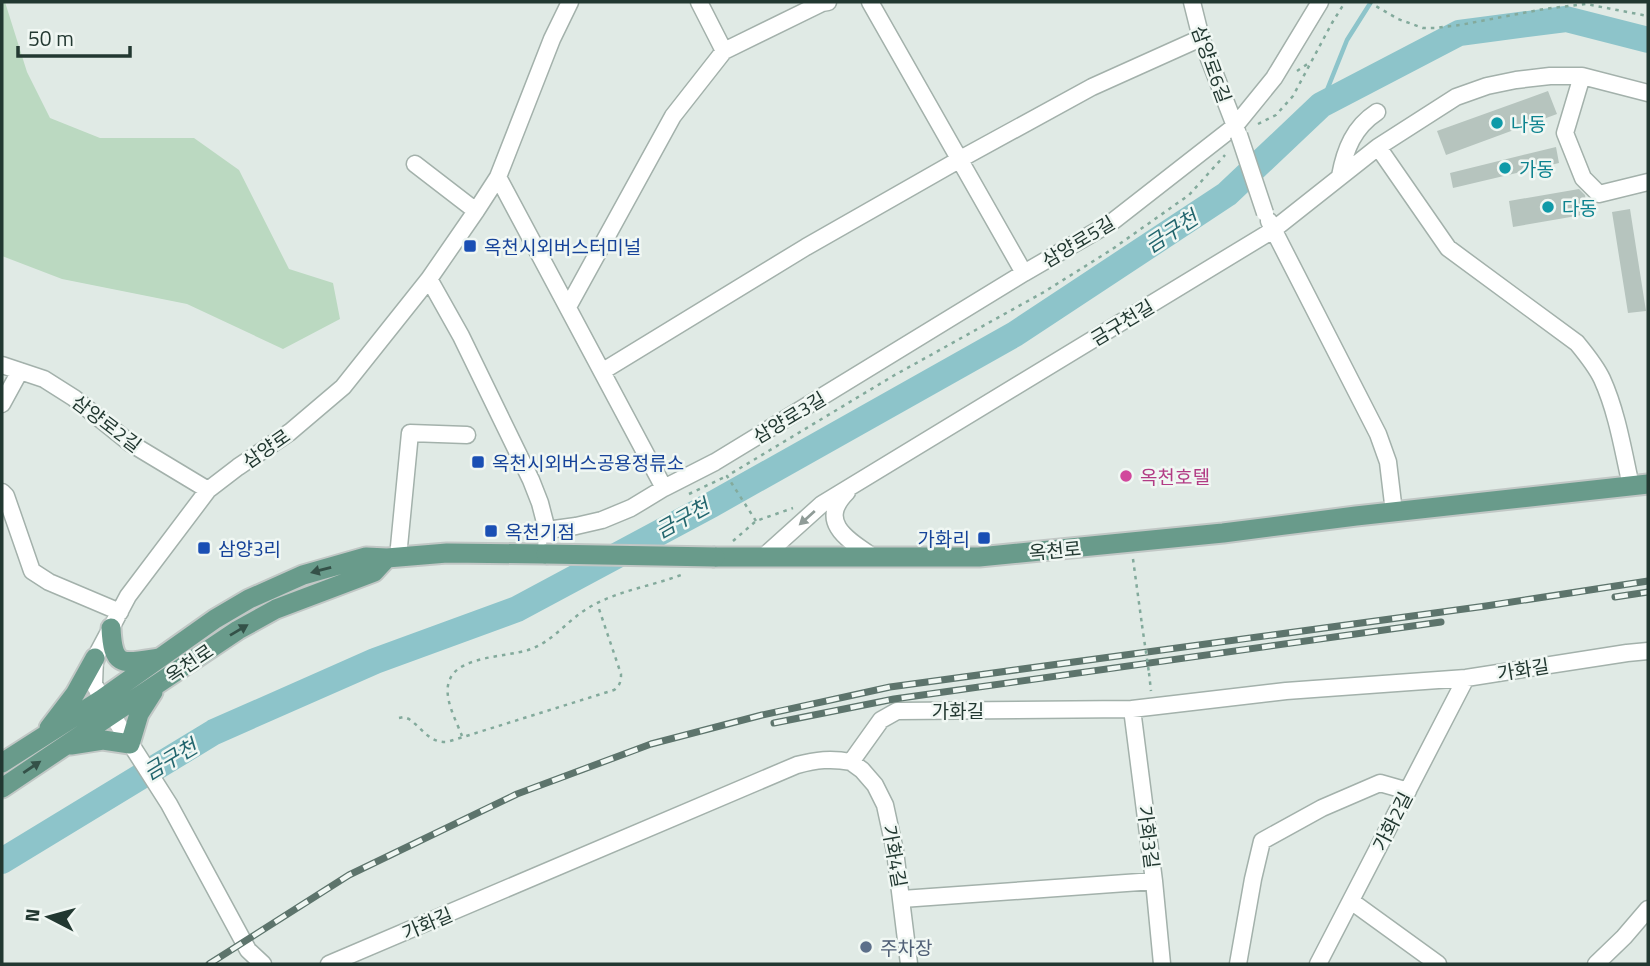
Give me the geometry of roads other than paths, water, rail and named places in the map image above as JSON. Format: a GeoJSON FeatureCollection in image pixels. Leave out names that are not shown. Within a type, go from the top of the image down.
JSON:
{"type":"FeatureCollection","features":[{"type":"Feature","properties":{"kind":"main road","name":"옥천로"},"geometry":{"type":"LineString","coordinates":[[2,788],[63,747],[162,657],[215,619],[274,586],[366,557],[393,558],[447,553],[722,550],[761,558],[979,557],[1223,533],[1639,485]]}},
{"type":"Feature","properties":{"kind":"main road","name":"옥천로"},"geometry":{"type":"LineString","coordinates":[[2,763],[42,737],[161,681],[238,630],[276,609],[374,572],[393,558]]}},
{"type":"Feature","properties":{"kind":"main road"},"geometry":{"type":"LineString","coordinates":[[115,620],[114,655],[119,660],[133,662],[162,657]]}},
{"type":"Feature","properties":{"kind":"main road"},"geometry":{"type":"LineString","coordinates":[[42,737],[75,694],[95,658]]}},
{"type":"Feature","properties":{"kind":"main road"},"geometry":{"type":"LineString","coordinates":[[63,747],[103,740],[132,748],[139,714],[161,681]]}},
{"type":"Feature","properties":{"kind":"street","name":"삼양로"},"geometry":{"type":"LineString","coordinates":[[95,658],[128,596],[208,490],[290,432],[343,387],[429,279],[498,177],[552,39],[570,2]]}},
{"type":"Feature","properties":{"kind":"street"},"geometry":{"type":"LineString","coordinates":[[699,2],[724,51]]}},
{"type":"Feature","properties":{"kind":"street"},"geometry":{"type":"LineString","coordinates":[[568,307],[673,116],[724,51],[828,2]]}},
{"type":"Feature","properties":{"kind":"street","name":"삼양로5길"},"geometry":{"type":"LineString","coordinates":[[870,2],[1024,274],[1112,222],[1237,131],[1274,78],[1320,2]]}},
{"type":"Feature","properties":{"kind":"street","name":"삼양로6길"},"geometry":{"type":"LineString","coordinates":[[1192,2],[1200,38],[1273,230]]}},
{"type":"Feature","properties":{"kind":"street"},"geometry":{"type":"LineString","coordinates":[[603,371],[806,247],[960,159],[1092,87],[1200,38]]}},
{"type":"Feature","properties":{"kind":"street","name":"금구천길"},"geometry":{"type":"LineString","coordinates":[[761,558],[822,504],[1273,230],[1378,147],[1456,97],[1487,86],[1550,76],[1582,76],[1648,93]]}},
{"type":"Feature","properties":{"kind":"street"},"geometry":{"type":"LineString","coordinates":[[1582,76],[1565,133],[1583,178],[1599,194],[1648,183]]}},
{"type":"Feature","properties":{"kind":"street"},"geometry":{"type":"LineString","coordinates":[[1340,176],[1343,158],[1352,138],[1367,119],[1377,112]]}},
{"type":"Feature","properties":{"kind":"street"},"geometry":{"type":"LineString","coordinates":[[1378,147],[1448,248],[1577,343],[1588,356],[1601,378],[1639,485]]}},
{"type":"Feature","properties":{"kind":"street"},"geometry":{"type":"LineString","coordinates":[[415,164],[475,211]]}},
{"type":"Feature","properties":{"kind":"street"},"geometry":{"type":"LineString","coordinates":[[498,177],[664,488]]}},
{"type":"Feature","properties":{"kind":"street"},"geometry":{"type":"LineString","coordinates":[[1273,230],[1378,434],[1388,462],[1394,513]]}},
{"type":"Feature","properties":{"kind":"street","name":"삼양로3길"},"geometry":{"type":"LineString","coordinates":[[547,530],[602,520],[631,508],[715,463],[1024,274]]}},
{"type":"Feature","properties":{"kind":"street"},"geometry":{"type":"LineString","coordinates":[[429,279],[461,336],[531,480],[547,530],[547,554]]}},
{"type":"Feature","properties":{"kind":"street","name":"삼양로2길"},"geometry":{"type":"LineString","coordinates":[[2,365],[44,379],[74,398],[130,443],[208,490]]}},
{"type":"Feature","properties":{"kind":"street"},"geometry":{"type":"LineString","coordinates":[[2,404],[20,371]]}},
{"type":"Feature","properties":{"kind":"street"},"geometry":{"type":"LineString","coordinates":[[393,558],[410,433],[467,435]]}},
{"type":"Feature","properties":{"kind":"street"},"geometry":{"type":"LineString","coordinates":[[856,483],[838,501],[834,524],[875,558]]}},
{"type":"Feature","properties":{"kind":"street"},"geometry":{"type":"LineString","coordinates":[[2,492],[6,496],[32,571],[115,620]]}},
{"type":"Feature","properties":{"kind":"street","name":"가화길"},"geometry":{"type":"LineString","coordinates":[[330,964],[797,765],[825,759],[850,762],[881,720],[897,711],[1132,709],[1286,691],[1466,678],[1648,651]]}},
{"type":"Feature","properties":{"kind":"street"},"geometry":{"type":"LineString","coordinates":[[95,658],[94,684],[169,804],[248,950],[263,964]]}},
{"type":"Feature","properties":{"kind":"street","name":"가화2길"},"geometry":{"type":"LineString","coordinates":[[1318,964],[1466,678]]}},
{"type":"Feature","properties":{"kind":"street","name":"가화3길"},"geometry":{"type":"LineString","coordinates":[[1132,709],[1162,964]]}},
{"type":"Feature","properties":{"kind":"street","name":"가화4길"},"geometry":{"type":"LineString","coordinates":[[850,762],[862,769],[875,785],[885,805],[895,851],[909,964]]}},
{"type":"Feature","properties":{"kind":"street"},"geometry":{"type":"LineString","coordinates":[[1238,964],[1262,841],[1322,808],[1380,783],[1408,791]]}},
{"type":"Feature","properties":{"kind":"street"},"geometry":{"type":"LineString","coordinates":[[902,899],[1154,881]]}},
{"type":"Feature","properties":{"kind":"street"},"geometry":{"type":"LineString","coordinates":[[1350,901],[1438,964]]}},
{"type":"Feature","properties":{"kind":"street"},"geometry":{"type":"LineString","coordinates":[[1596,964],[1648,909]]}},
{"type":"Feature","properties":{"kind":"waterway","name":"금구천"},"geometry":{"type":"LineString","coordinates":[[1321,105],[1347,40],[1371,2]]}},
{"type":"Feature","properties":{"kind":"waterway","name":"금구천"},"geometry":{"type":"LineString","coordinates":[[2,861],[214,732],[375,661],[517,609],[711,505],[1015,334],[1227,194],[1321,105],[1459,33],[1566,19],[1648,40]]}},
{"type":"Feature","properties":{"kind":"railway"},"geometry":{"type":"LineString","coordinates":[[209,964],[349,875],[517,794],[651,744],[762,715],[890,687],[1486,606],[1648,581]]}},
{"type":"Feature","properties":{"kind":"railway"},"geometry":{"type":"LineString","coordinates":[[1615,597],[1648,592]]}},
{"type":"Feature","properties":{"kind":"railway"},"geometry":{"type":"LineString","coordinates":[[774,723],[894,699],[1441,622]]}},
{"type":"Feature","properties":{"kind":"place","name":"나동"},"geometry":{"type":"Point","coordinates":[1497,123]}},
{"type":"Feature","properties":{"kind":"place","name":"가동"},"geometry":{"type":"Point","coordinates":[1505,168]}},
{"type":"Feature","properties":{"kind":"place","name":"다동"},"geometry":{"type":"Point","coordinates":[1548,207]}},
{"type":"Feature","properties":{"kind":"place","name":"옥천시외버스터미널"},"geometry":{"type":"Point","coordinates":[470,246]}},
{"type":"Feature","properties":{"kind":"place","name":"옥천시외버스공용정류소"},"geometry":{"type":"Point","coordinates":[478,462]}},
{"type":"Feature","properties":{"kind":"place","name":"옥천호텔"},"geometry":{"type":"Point","coordinates":[1126,476]}},
{"type":"Feature","properties":{"kind":"place","name":"옥천기점"},"geometry":{"type":"Point","coordinates":[491,531]}},
{"type":"Feature","properties":{"kind":"place","name":"가화리"},"geometry":{"type":"Point","coordinates":[984,538]}},
{"type":"Feature","properties":{"kind":"place","name":"삼양3리"},"geometry":{"type":"Point","coordinates":[204,548]}},
{"type":"Feature","properties":{"kind":"place","name":"주차장"},"geometry":{"type":"Point","coordinates":[866,947]}}]}
